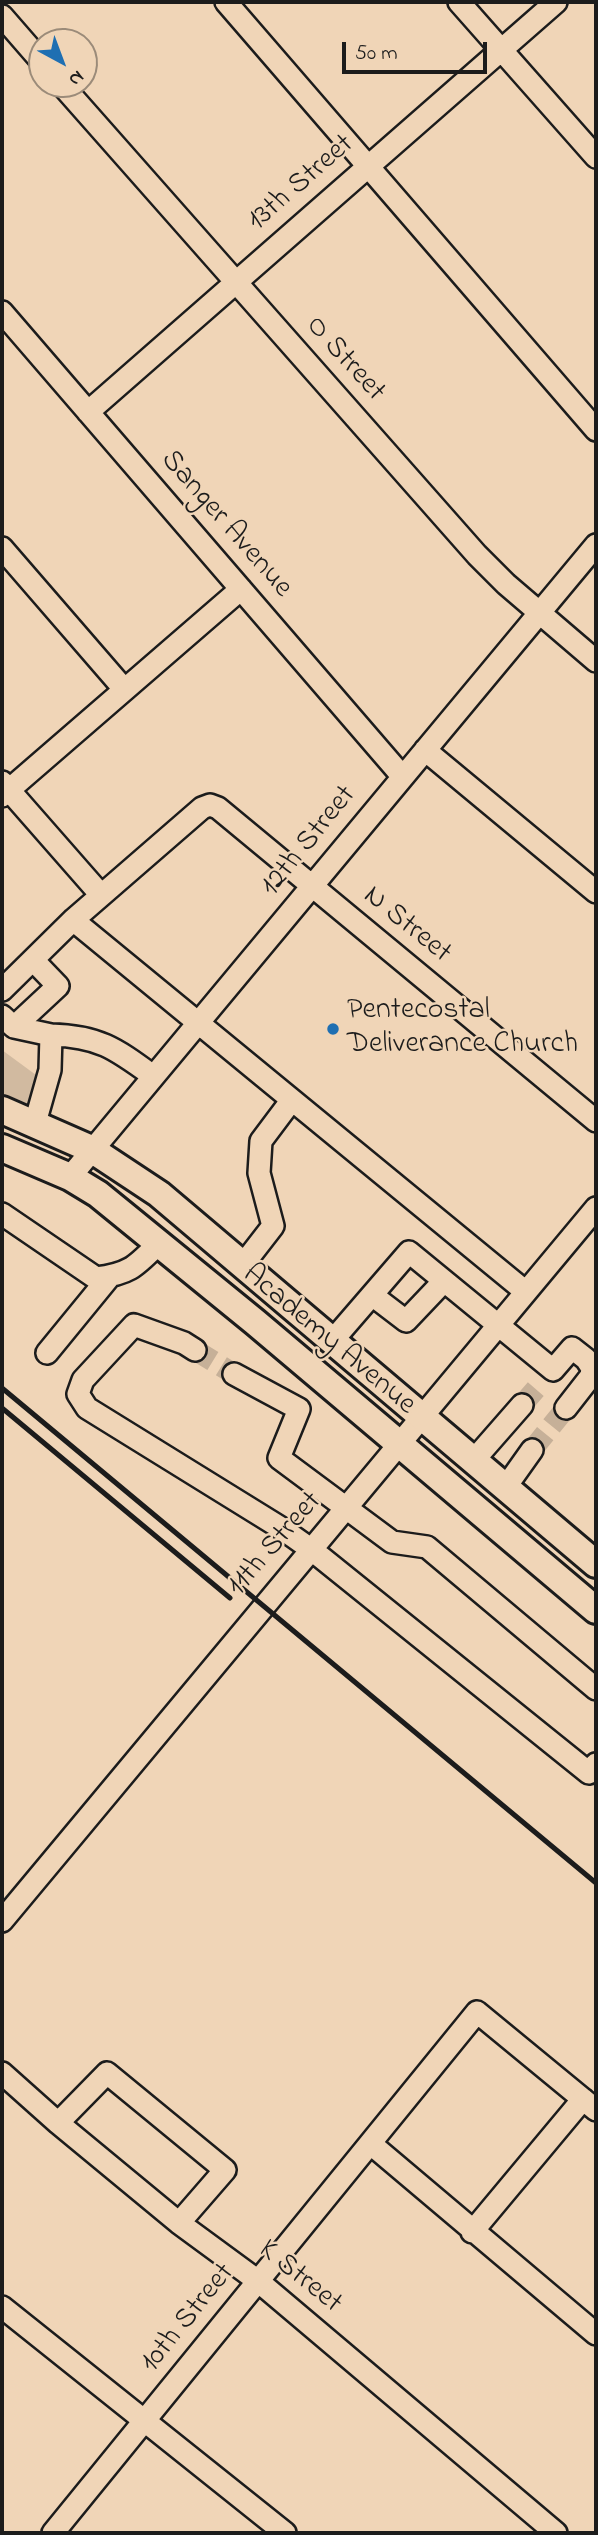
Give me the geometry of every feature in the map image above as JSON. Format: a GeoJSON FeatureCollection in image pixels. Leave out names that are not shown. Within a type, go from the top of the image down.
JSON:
{"type":"FeatureCollection","features":[{"type":"Feature","properties":{"kind":"main road","name":"Academy Avenue"},"geometry":{"type":"LineString","coordinates":[[2,1110],[91,1149],[159,1194],[596,1564]]}},
{"type":"Feature","properties":{"kind":"main road","name":"Academy Avenue"},"geometry":{"type":"LineString","coordinates":[[2,1148],[70,1177],[98,1194],[596,1610]]}},
{"type":"Feature","properties":{"kind":"main road"},"geometry":{"type":"LineString","coordinates":[[159,1243],[169,1240],[187,1244],[239,1282],[277,1294]]}},
{"type":"Feature","properties":{"kind":"street"},"geometry":{"type":"LineString","coordinates":[[226,2],[370,165],[596,430]]}},
{"type":"Feature","properties":{"kind":"street"},"geometry":{"type":"LineString","coordinates":[[460,2],[596,158]]}},
{"type":"Feature","properties":{"kind":"street","name":"13th Street"},"geometry":{"type":"LineString","coordinates":[[88,412],[556,2]]}},
{"type":"Feature","properties":{"kind":"street"},"geometry":{"type":"LineString","coordinates":[[2,16],[28,46]]}},
{"type":"Feature","properties":{"kind":"street","name":"O Street"},"geometry":{"type":"LineString","coordinates":[[73,98],[477,555],[540,614],[596,661]]}},
{"type":"Feature","properties":{"kind":"street","name":"Sanger Avenue"},"geometry":{"type":"LineString","coordinates":[[2,313],[402,776]]}},
{"type":"Feature","properties":{"kind":"street","name":"12th Street"},"geometry":{"type":"LineString","coordinates":[[70,1177],[596,545]]}},
{"type":"Feature","properties":{"kind":"street"},"geometry":{"type":"LineString","coordinates":[[2,548],[124,689]]}},
{"type":"Feature","properties":{"kind":"street"},"geometry":{"type":"LineString","coordinates":[[2,990],[102,895],[4,789],[241,589]]}},
{"type":"Feature","properties":{"kind":"street"},"geometry":{"type":"LineString","coordinates":[[425,750],[596,892]]}},
{"type":"Feature","properties":{"kind":"street","name":"N Street"},"geometry":{"type":"LineString","coordinates":[[102,895],[202,808],[210,805],[218,808],[596,1121]]}},
{"type":"Feature","properties":{"kind":"street"},"geometry":{"type":"LineString","coordinates":[[73,920],[526,1292]]}},
{"type":"Feature","properties":{"kind":"street"},"geometry":{"type":"LineString","coordinates":[[8,1022],[58,986],[34,961]]}},
{"type":"Feature","properties":{"kind":"street"},"geometry":{"type":"LineString","coordinates":[[8,1022],[51,1035],[74,1035],[114,1048],[153,1076]]}},
{"type":"Feature","properties":{"kind":"street"},"geometry":{"type":"LineString","coordinates":[[35,1123],[50,1070],[51,1035]]}},
{"type":"Feature","properties":{"kind":"street"},"geometry":{"type":"LineString","coordinates":[[242,1266],[274,1226],[259,1173],[261,1141],[291,1101]]}},
{"type":"Feature","properties":{"kind":"street","name":"11th Street"},"geometry":{"type":"LineString","coordinates":[[2,1921],[596,1208]]}},
{"type":"Feature","properties":{"kind":"street"},"geometry":{"type":"LineString","coordinates":[[2,1214],[96,1278],[121,1275],[159,1243]]}},
{"type":"Feature","properties":{"kind":"street"},"geometry":{"type":"LineString","coordinates":[[333,1340],[410,1252],[498,1326],[548,1376],[572,1348],[586,1359],[592,1368],[591,1376],[566,1408]]}},
{"type":"Feature","properties":{"kind":"street"},"geometry":{"type":"LineString","coordinates":[[47,1353],[110,1276]]}},
{"type":"Feature","properties":{"kind":"street"},"geometry":{"type":"LineString","coordinates":[[372,1295],[406,1321],[443,1280]]}},
{"type":"Feature","properties":{"kind":"street"},"geometry":{"type":"LineString","coordinates":[[195,1350],[184,1343],[134,1325],[83,1381],[78,1394],[87,1408],[312,1550],[589,1773],[596,1764]]}},
{"type":"Feature","properties":{"kind":"street"},"geometry":{"type":"LineString","coordinates":[[234,1374],[299,1409],[279,1458],[392,1542],[427,1547],[596,1689]]}},
{"type":"Feature","properties":{"kind":"street"},"geometry":{"type":"LineString","coordinates":[[473,1461],[523,1405]]}},
{"type":"Feature","properties":{"kind":"street"},"geometry":{"type":"LineString","coordinates":[[505,1488],[533,1450]]}},
{"type":"Feature","properties":{"kind":"street","name":"10th Street"},"geometry":{"type":"LineString","coordinates":[[53,2533],[477,2012],[590,2104]]}},
{"type":"Feature","properties":{"kind":"street","name":"K Street"},"geometry":{"type":"LineString","coordinates":[[2,2073],[179,2223],[258,2281],[556,2533]]}},
{"type":"Feature","properties":{"kind":"street"},"geometry":{"type":"LineString","coordinates":[[58,2123],[107,2073],[225,2169],[179,2223]]}},
{"type":"Feature","properties":{"kind":"street"},"geometry":{"type":"LineString","coordinates":[[472,2232],[590,2104]]}},
{"type":"Feature","properties":{"kind":"street"},"geometry":{"type":"LineString","coordinates":[[371,2144],[596,2334]]}},
{"type":"Feature","properties":{"kind":"street"},"geometry":{"type":"LineString","coordinates":[[2,2308],[285,2533]]}},
{"type":"Feature","properties":{"kind":"shaded area"},"geometry":{"type":"Polygon","coordinates":[[[2,1050],[36,1075],[29,1104],[2,1093],[2,1050]]]}},
{"type":"Feature","properties":{"kind":"tunnel"},"geometry":{"type":"LineString","coordinates":[[195,1350],[234,1374]]}},
{"type":"Feature","properties":{"kind":"tunnel"},"geometry":{"type":"LineString","coordinates":[[522,1405],[542,1382]]}},
{"type":"Feature","properties":{"kind":"tunnel"},"geometry":{"type":"LineString","coordinates":[[532,1450],[566,1408]]}},
{"type":"Feature","properties":{"kind":"railway"},"geometry":{"type":"LineString","coordinates":[[2,1388],[596,1883]]}},
{"type":"Feature","properties":{"kind":"railway"},"geometry":{"type":"LineString","coordinates":[[2,1408],[230,1598]]}},
{"type":"Feature","properties":{"kind":"place","name":"Pentecostal Deliverance Church"},"geometry":{"type":"Point","coordinates":[333,1029]}}]}
